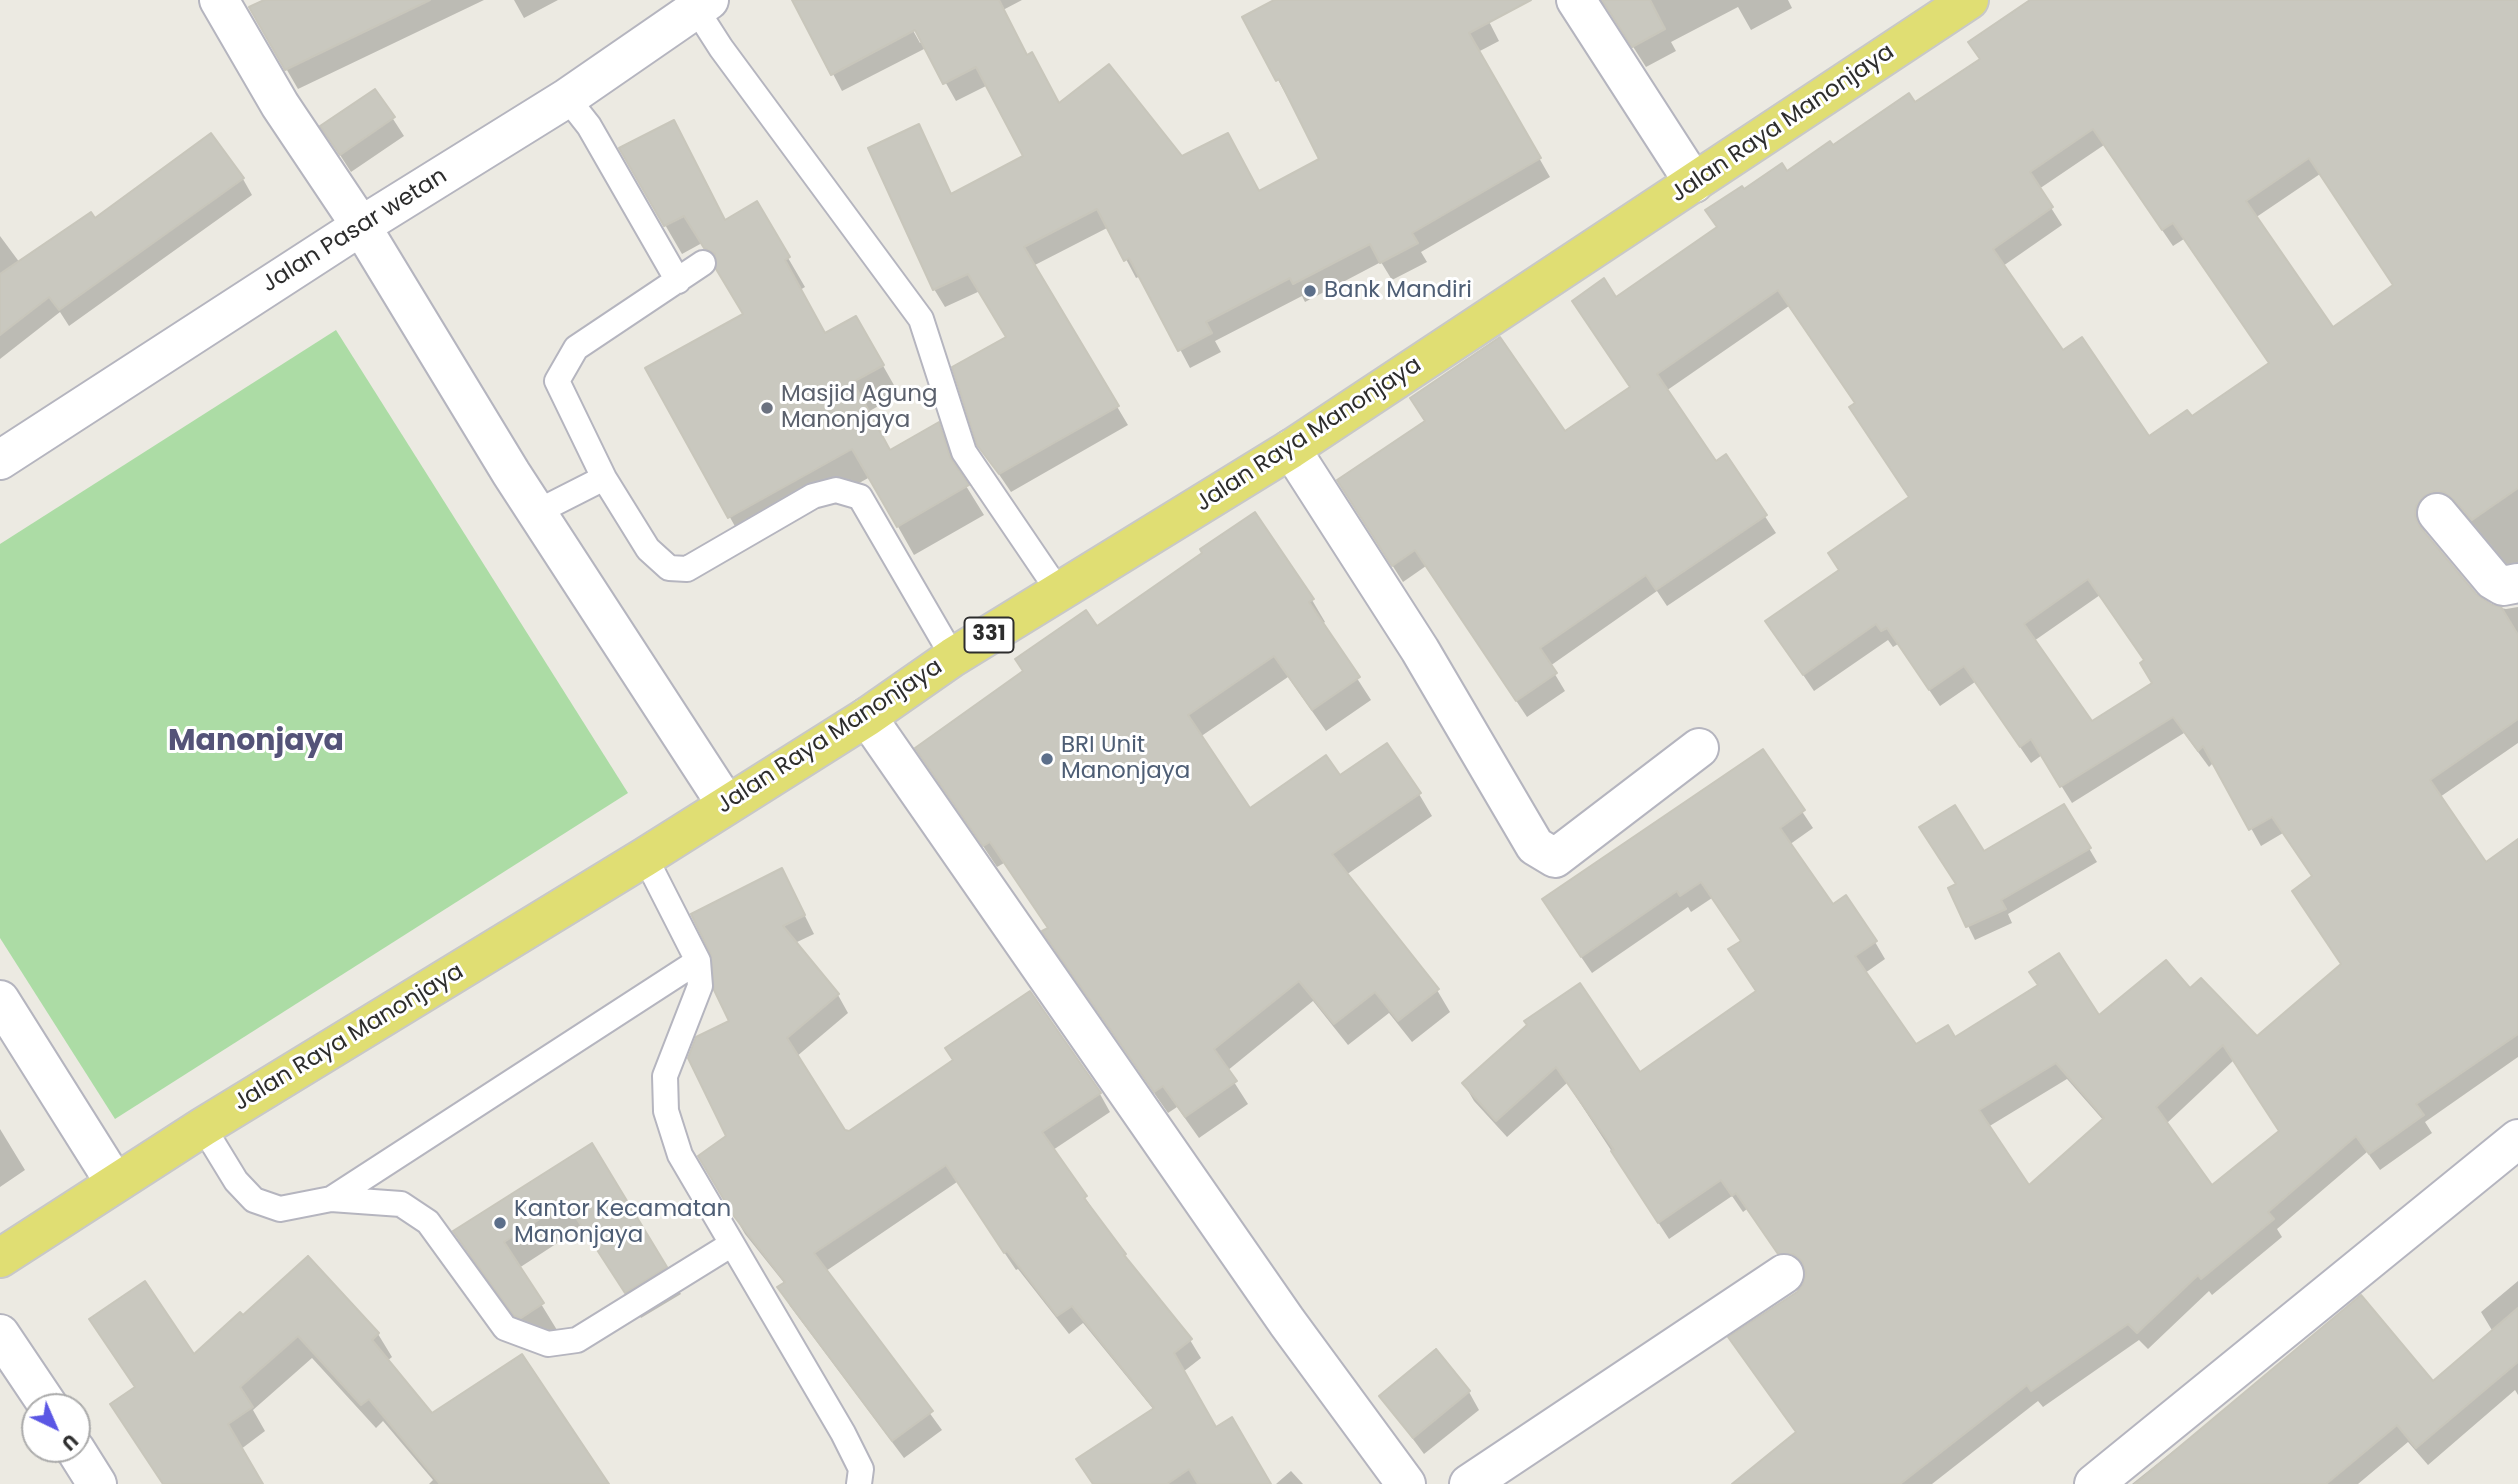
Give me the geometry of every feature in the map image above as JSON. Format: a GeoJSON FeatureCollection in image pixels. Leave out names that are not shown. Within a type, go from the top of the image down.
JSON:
{"type":"FeatureCollection","features":[{"type":"Feature","properties":{"kind":"main road","name":"Jalan Raya Manonjaya"},"geometry":{"type":"LineString","coordinates":[[0,1258],[203,1127],[645,857],[867,717],[953,657],[1291,449],[1969,0]]}},
{"type":"Feature","properties":{"kind":"street"},"geometry":{"type":"LineString","coordinates":[[219,0],[279,105],[361,226],[537,512],[726,804]]}},
{"type":"Feature","properties":{"kind":"street"},"geometry":{"type":"LineString","coordinates":[[1576,0],[1694,183]]}},
{"type":"Feature","properties":{"kind":"street","name":"Jalan Pasar wetan"},"geometry":{"type":"LineString","coordinates":[[0,460],[361,226],[567,98],[702,4]]}},
{"type":"Feature","properties":{"kind":"street"},"geometry":{"type":"LineString","coordinates":[[1291,449],[1420,650],[1535,846],[1555,858],[1699,748]]}},
{"type":"Feature","properties":{"kind":"street"},"geometry":{"type":"LineString","coordinates":[[2437,513],[2493,580],[2502,586],[2518,583]]}},
{"type":"Feature","properties":{"kind":"street"},"geometry":{"type":"LineString","coordinates":[[867,717],[1287,1322],[1406,1484]]}},
{"type":"Feature","properties":{"kind":"street"},"geometry":{"type":"LineString","coordinates":[[0,1000],[115,1183]]}},
{"type":"Feature","properties":{"kind":"street"},"geometry":{"type":"LineString","coordinates":[[2094,1484],[2518,1139]]}},
{"type":"Feature","properties":{"kind":"street"},"geometry":{"type":"LineString","coordinates":[[1469,1484],[1784,1274]]}},
{"type":"Feature","properties":{"kind":"street"},"geometry":{"type":"LineString","coordinates":[[0,1334],[39,1393]]}},
{"type":"Feature","properties":{"kind":"street"},"geometry":{"type":"LineString","coordinates":[[84,1463],[97,1484]]}},
{"type":"Feature","properties":{"kind":"lane"},"geometry":{"type":"LineString","coordinates":[[702,4],[729,59],[921,319],[964,453],[1059,592]]}},
{"type":"Feature","properties":{"kind":"lane"},"geometry":{"type":"LineString","coordinates":[[567,98],[589,126],[678,281]]}},
{"type":"Feature","properties":{"kind":"lane"},"geometry":{"type":"LineString","coordinates":[[704,263],[576,348],[557,381],[604,478],[648,549],[669,568],[687,569],[813,496],[836,490],[860,497],[953,657]]}},
{"type":"Feature","properties":{"kind":"lane"},"geometry":{"type":"LineString","coordinates":[[537,512],[604,478]]}},
{"type":"Feature","properties":{"kind":"lane"},"geometry":{"type":"LineString","coordinates":[[645,857],[698,961],[700,986],[665,1076],[666,1111],[680,1155],[843,1433],[861,1469],[859,1484]]}},
{"type":"Feature","properties":{"kind":"lane"},"geometry":{"type":"LineString","coordinates":[[331,1199],[698,961]]}},
{"type":"Feature","properties":{"kind":"lane"},"geometry":{"type":"LineString","coordinates":[[203,1127],[236,1181],[254,1200],[280,1209],[331,1199],[401,1204],[428,1222],[505,1328],[548,1345],[577,1340],[732,1244]]}},
{"type":"Feature","properties":{"kind":"green space"},"geometry":{"type":"Polygon","coordinates":[[[336,330],[628,793],[115,1119],[0,938],[0,544],[336,330]]]}},
{"type":"Feature","properties":{"kind":"building"},"geometry":{"type":"Polygon","coordinates":[[[264,0],[430,0],[285,70],[249,7],[264,0]]]}},
{"type":"Feature","properties":{"kind":"building"},"geometry":{"type":"Polygon","coordinates":[[[792,0],[999,0],[1027,55],[1032,52],[1059,103],[1109,64],[1182,156],[1228,133],[1259,191],[1319,159],[1279,79],[1276,81],[1242,17],[1274,0],[1531,0],[1469,33],[1541,158],[1412,233],[1418,243],[1380,263],[1370,244],[1293,284],[1290,278],[1206,322],[1212,333],[1178,351],[1129,258],[1124,261],[1097,209],[1024,247],[1119,406],[999,474],[977,445],[952,367],[1006,337],[968,274],[933,290],[868,148],[919,124],[951,194],[1023,156],[976,67],[943,84],[915,30],[831,75],[792,0]]]}},
{"type":"Feature","properties":{"kind":"building"},"geometry":{"type":"Polygon","coordinates":[[[1602,0],[1650,0],[1665,29],[1632,47],[1602,0]]]}},
{"type":"Feature","properties":{"kind":"building"},"geometry":{"type":"Polygon","coordinates":[[[2030,0],[2518,0],[2518,488],[2472,520],[2444,492],[2434,491],[2423,497],[2416,506],[2415,516],[2420,527],[2476,594],[2492,605],[2501,607],[2518,635],[2518,719],[2430,780],[2486,862],[2518,839],[2518,1034],[2416,1104],[2424,1115],[2369,1154],[2356,1136],[2268,1212],[2274,1219],[2201,1279],[2198,1275],[2137,1333],[2128,1324],[2031,1391],[2027,1385],[1900,1484],[1732,1484],[1796,1432],[1728,1337],[1797,1292],[1806,1273],[1802,1261],[1793,1254],[1778,1254],[1736,1193],[1732,1196],[1721,1180],[1658,1223],[1611,1151],[1614,1150],[1556,1067],[1496,1121],[1462,1083],[1527,1025],[1524,1021],[1580,983],[1640,1072],[1756,991],[1728,949],[1741,941],[1701,882],[1680,896],[1677,891],[1581,957],[1542,899],[1763,749],[1805,810],[1780,828],[1833,904],[1846,895],[1877,941],[1855,956],[1916,1044],[1948,1025],[1955,1037],[2038,985],[2029,972],[2059,953],[2099,1015],[2166,960],[2190,988],[2201,978],[2257,1036],[2341,964],[2292,891],[2312,876],[2272,817],[2249,830],[2203,746],[2198,751],[2173,717],[2060,787],[2031,739],[2020,747],[1964,666],[1929,690],[1887,628],[1881,631],[1876,624],[1803,675],[1765,621],[1839,570],[1828,553],[1909,497],[1849,407],[1855,403],[1778,290],[1657,374],[1716,461],[1726,454],[1767,515],[1656,590],[1646,575],[1540,648],[1557,673],[1516,701],[1415,550],[1392,566],[1337,480],[1425,421],[1410,398],[1500,337],[1565,431],[1630,387],[1572,301],[1604,278],[1616,297],[1717,227],[1705,210],[1742,186],[1744,189],[1782,163],[1787,171],[1830,141],[1833,145],[1909,93],[1915,102],[1980,59],[1968,42],[2030,0]],[[2093,129],[2030,172],[2053,207],[1993,249],[2063,350],[2082,337],[2149,436],[2187,410],[2192,416],[2269,363],[2173,223],[2162,230],[2093,129]],[[2309,158],[2246,201],[2333,327],[2393,285],[2309,158]],[[2088,579],[2024,624],[2092,721],[2152,683],[2140,663],[2144,660],[2088,579]],[[2223,1045],[2156,1107],[2212,1185],[2279,1131],[2223,1045]],[[2056,1063],[1979,1110],[2029,1185],[2104,1118],[2056,1063]]]}},
{"type":"Feature","properties":{"kind":"building"},"geometry":{"type":"Polygon","coordinates":[[[375,89],[395,117],[340,155],[320,126],[375,89]]]}},
{"type":"Feature","properties":{"kind":"building","name":"Masjid Agung Manonjaya"},"geometry":{"type":"Polygon","coordinates":[[[674,120],[725,220],[757,201],[790,257],[785,260],[825,333],[856,316],[884,365],[853,382],[890,450],[939,422],[950,457],[969,485],[897,527],[852,449],[728,518],[645,368],[743,314],[716,269],[715,254],[704,248],[684,216],[664,226],[619,148],[674,120]]]}},
{"type":"Feature","properties":{"kind":"building"},"geometry":{"type":"Polygon","coordinates":[[[211,133],[244,178],[59,310],[49,297],[0,335],[0,274],[91,212],[95,218],[211,133]]]}},
{"type":"Feature","properties":{"kind":"building"},"geometry":{"type":"Polygon","coordinates":[[[1255,512],[1314,599],[1309,602],[1360,677],[1312,710],[1274,656],[1188,715],[1250,808],[1326,755],[1340,775],[1387,743],[1421,793],[1332,854],[1439,989],[1398,1021],[1375,992],[1334,1024],[1299,981],[1214,1049],[1237,1081],[1185,1117],[1163,1086],[1154,1092],[1042,931],[1048,928],[990,842],[983,846],[915,748],[1023,671],[1015,659],[1086,610],[1097,626],[1202,553],[1200,549],[1255,512]]]}},
{"type":"Feature","properties":{"kind":"building"},"geometry":{"type":"Polygon","coordinates":[[[2064,804],[2091,848],[2001,900],[2006,909],[1966,927],[1948,888],[1956,884],[1919,827],[1955,805],[1984,851],[2064,804]]]}},
{"type":"Feature","properties":{"kind":"building"},"geometry":{"type":"Polygon","coordinates":[[[782,868],[805,915],[783,926],[839,994],[787,1038],[845,1130],[849,1131],[953,1060],[945,1048],[1030,991],[1101,1093],[1042,1132],[1087,1196],[1084,1198],[1126,1254],[1124,1255],[1192,1339],[1174,1353],[1216,1427],[1232,1417],[1271,1484],[1198,1484],[1189,1469],[1167,1484],[1093,1484],[1076,1459],[1154,1408],[1072,1306],[1057,1316],[1007,1251],[1004,1253],[946,1165],[814,1253],[933,1411],[892,1441],[777,1287],[785,1282],[733,1215],[698,1156],[726,1136],[688,1058],[696,1037],[729,1021],[714,990],[711,955],[691,914],[782,868]]]}},
{"type":"Feature","properties":{"kind":"building","name":"Kantor Kecamatan Manonjaya"},"geometry":{"type":"Polygon","coordinates":[[[592,1143],[667,1267],[625,1293],[566,1202],[504,1242],[544,1303],[521,1318],[514,1316],[453,1231],[592,1143]]]}},
{"type":"Feature","properties":{"kind":"building"},"geometry":{"type":"Polygon","coordinates":[[[308,1256],[379,1333],[372,1340],[432,1413],[522,1354],[609,1484],[440,1484],[369,1399],[361,1405],[298,1336],[240,1387],[253,1407],[228,1424],[263,1484],[163,1484],[110,1404],[135,1387],[89,1319],[145,1281],[194,1354],[240,1312],[243,1315],[308,1256]]]}},
{"type":"Feature","properties":{"kind":"building"},"geometry":{"type":"Polygon","coordinates":[[[2361,1295],[2433,1381],[2518,1308],[2518,1362],[2416,1448],[2397,1425],[2326,1484],[2135,1484],[2361,1295]]]}},
{"type":"Feature","properties":{"kind":"building"},"geometry":{"type":"Polygon","coordinates":[[[1436,1349],[1470,1391],[1413,1438],[1379,1396],[1436,1349]]]}},
{"type":"Feature","properties":{"kind":"place","name":"Bank Mandiri"},"geometry":{"type":"Point","coordinates":[1310,291]}},
{"type":"Feature","properties":{"kind":"place","name":"Masjid Agung Manonjaya"},"geometry":{"type":"Point","coordinates":[767,408]}},
{"type":"Feature","properties":{"kind":"place","name":"BRI Unit Manonjaya"},"geometry":{"type":"Point","coordinates":[1047,759]}},
{"type":"Feature","properties":{"kind":"place","name":"Kantor Kecamatan Manonjaya"},"geometry":{"type":"Point","coordinates":[500,1223]}},
{"type":"Feature","properties":{"kind":"district","name":"Manonjaya"},"geometry":{"type":"Point","coordinates":[256,742]}}]}
